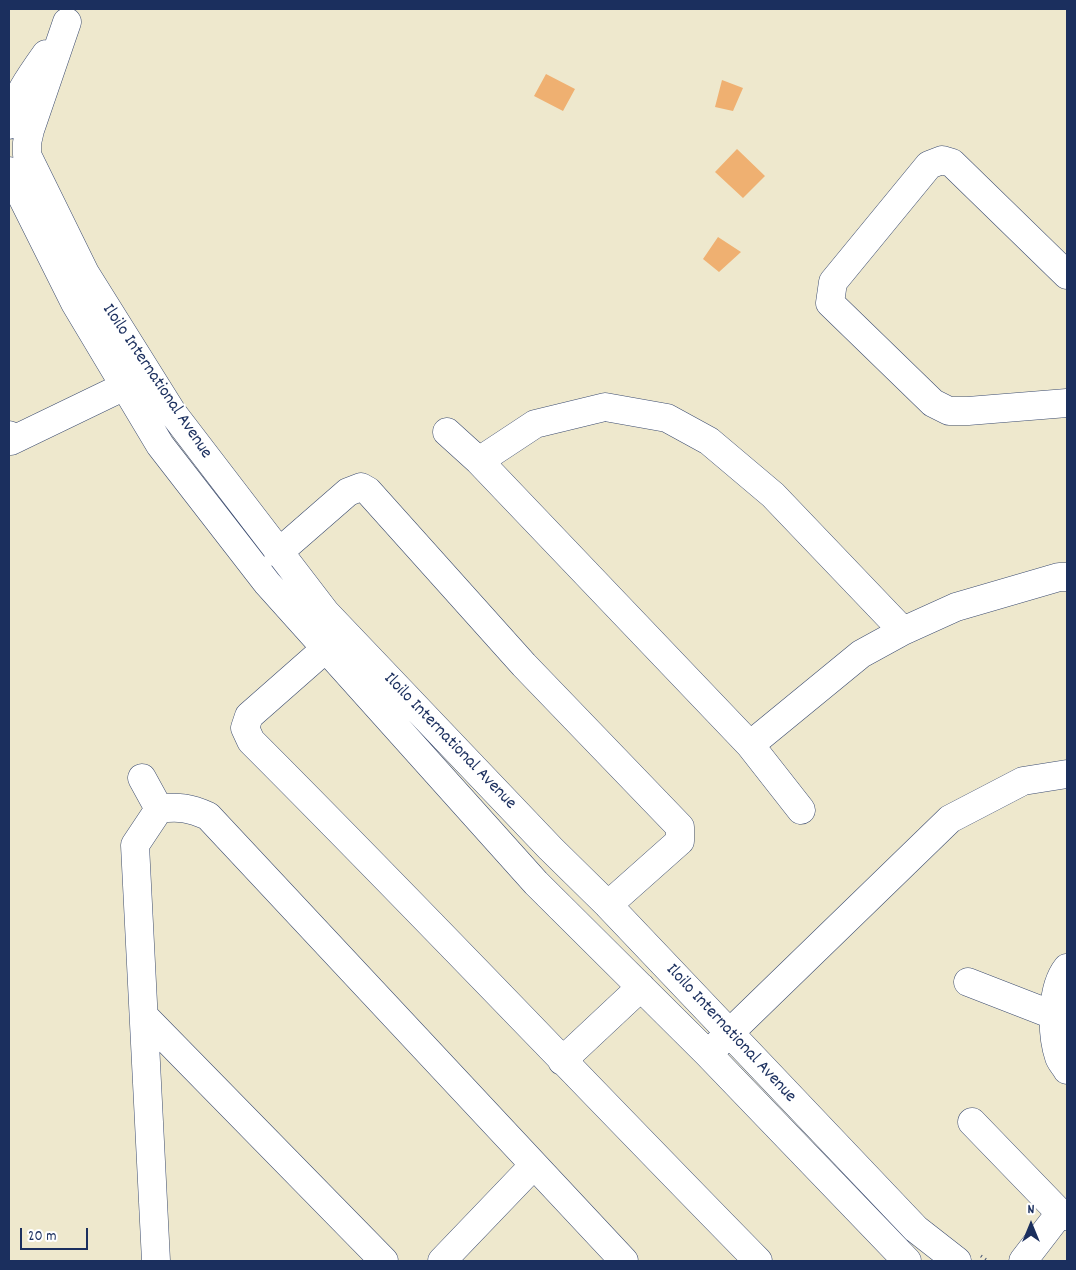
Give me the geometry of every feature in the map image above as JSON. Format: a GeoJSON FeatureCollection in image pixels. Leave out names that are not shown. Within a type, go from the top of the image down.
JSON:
{"type":"FeatureCollection","features":[{"type":"Feature","properties":{"kind":"street"},"geometry":{"type":"LineString","coordinates":[[9,125],[11,114],[32,74],[72,15]]}},
{"type":"Feature","properties":{"kind":"street"},"geometry":{"type":"LineString","coordinates":[[16,180],[30,130],[72,15]]}},
{"type":"Feature","properties":{"kind":"street"},"geometry":{"type":"LineString","coordinates":[[1067,275],[952,163],[942,160],[929,165],[833,282],[830,294],[830,303],[933,404],[949,411],[968,411],[1067,403]]}},
{"type":"Feature","properties":{"kind":"street","name":"Iloilo International Avenue"},"geometry":{"type":"LineString","coordinates":[[16,180],[75,303],[160,445],[266,583],[324,650],[536,882],[708,1053],[907,1261]]}},
{"type":"Feature","properties":{"kind":"street","name":"Iloilo International Avenue"},"geometry":{"type":"LineString","coordinates":[[16,180],[85,273],[172,412],[278,553],[326,613],[550,848],[608,905],[916,1229],[969,1258]]}},
{"type":"Feature","properties":{"kind":"street"},"geometry":{"type":"LineString","coordinates":[[9,436],[11,441],[125,386]]}},
{"type":"Feature","properties":{"kind":"street"},"geometry":{"type":"LineString","coordinates":[[479,461],[536,424],[605,407],[667,418],[709,441],[772,495],[903,631]]}},
{"type":"Feature","properties":{"kind":"street"},"geometry":{"type":"LineString","coordinates":[[447,432],[479,461],[750,745],[802,810]]}},
{"type":"Feature","properties":{"kind":"street"},"geometry":{"type":"LineString","coordinates":[[278,553],[348,492],[360,487],[368,491],[524,665],[680,827],[680,841],[608,905]]}},
{"type":"Feature","properties":{"kind":"street"},"geometry":{"type":"LineString","coordinates":[[750,745],[861,654],[903,631],[956,607],[1058,577],[1067,577]]}},
{"type":"Feature","properties":{"kind":"street"},"geometry":{"type":"LineString","coordinates":[[324,650],[250,716],[245,728],[251,741],[396,886],[562,1061],[758,1261]]}},
{"type":"Feature","properties":{"kind":"street"},"geometry":{"type":"LineString","coordinates":[[708,1053],[950,819],[1023,781],[1067,774]]}},
{"type":"Feature","properties":{"kind":"street"},"geometry":{"type":"LineString","coordinates":[[142,778],[159,809]]}},
{"type":"Feature","properties":{"kind":"street"},"geometry":{"type":"LineString","coordinates":[[156,1261],[135,845],[159,809],[174,806],[190,808],[208,816],[533,1166],[624,1261]]}},
{"type":"Feature","properties":{"kind":"street"},"geometry":{"type":"LineString","coordinates":[[1067,968],[1063,974],[1053,1015],[1059,1057],[1067,1070]]}},
{"type":"Feature","properties":{"kind":"street"},"geometry":{"type":"LineString","coordinates":[[968,982],[1053,1015]]}},
{"type":"Feature","properties":{"kind":"street"},"geometry":{"type":"LineString","coordinates":[[562,1061],[641,987]]}},
{"type":"Feature","properties":{"kind":"street"},"geometry":{"type":"LineString","coordinates":[[144,1016],[384,1261]]}},
{"type":"Feature","properties":{"kind":"street"},"geometry":{"type":"LineString","coordinates":[[972,1122],[1063,1214],[1023,1261]]}},
{"type":"Feature","properties":{"kind":"street"},"geometry":{"type":"LineString","coordinates":[[442,1261],[533,1166]]}},
{"type":"Feature","properties":{"kind":"path"},"geometry":{"type":"LineString","coordinates":[[969,1258],[988,1261]]}},
{"type":"Feature","properties":{"kind":"building"},"geometry":{"type":"Polygon","coordinates":[[[546,74],[575,89],[563,111],[534,96],[546,74]]]}},
{"type":"Feature","properties":{"kind":"building"},"geometry":{"type":"Polygon","coordinates":[[[722,80],[743,88],[733,111],[715,107],[722,80]]]}},
{"type":"Feature","properties":{"kind":"building"},"geometry":{"type":"Polygon","coordinates":[[[737,149],[765,176],[743,198],[715,172],[737,149]]]}},
{"type":"Feature","properties":{"kind":"building"},"geometry":{"type":"Polygon","coordinates":[[[718,237],[741,252],[719,272],[703,259],[718,237]]]}}]}
